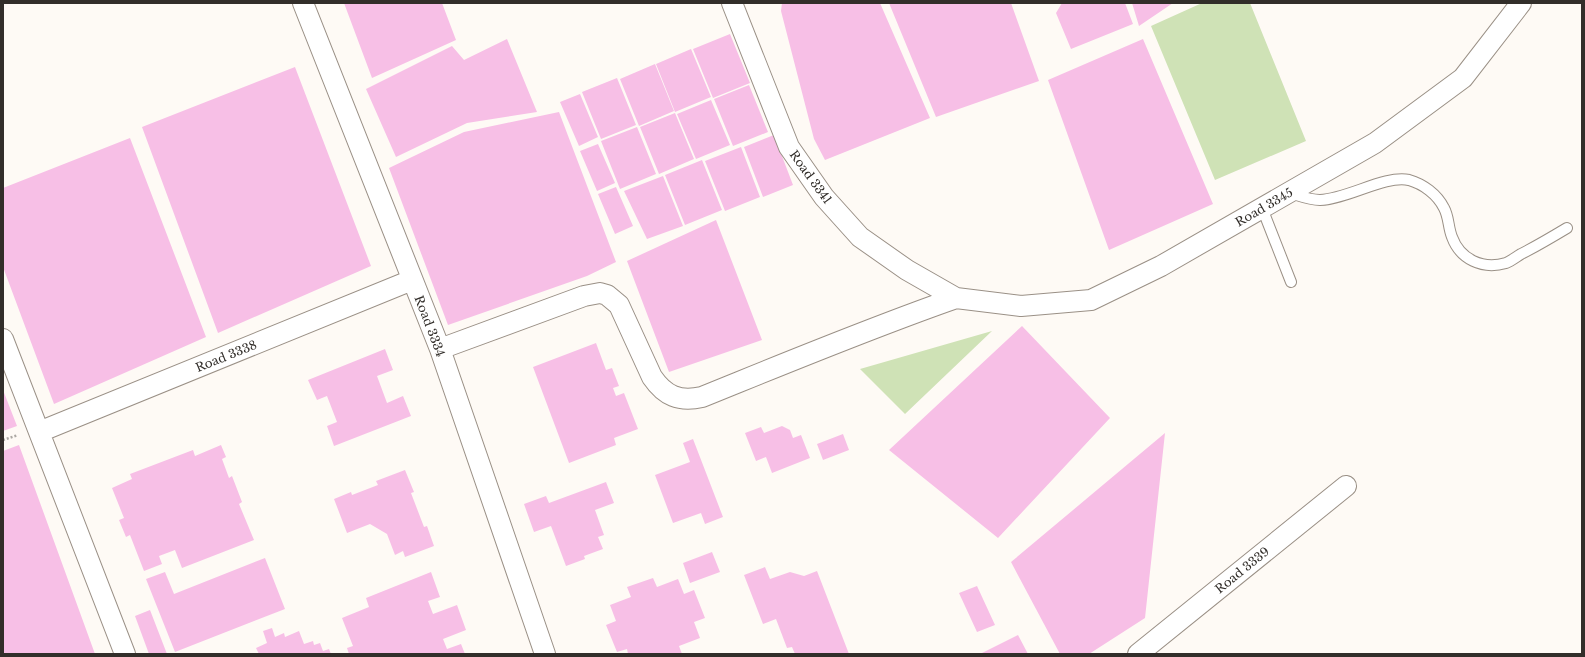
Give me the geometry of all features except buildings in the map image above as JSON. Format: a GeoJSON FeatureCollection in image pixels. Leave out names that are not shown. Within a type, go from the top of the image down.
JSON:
{"type":"FeatureCollection","features":[{"type":"Feature","properties":{"kind":"street","name":"Road 3334"},"geometry":{"type":"LineString","coordinates":[[303,3],[440,349],[545,654]]}},
{"type":"Feature","properties":{"kind":"street","name":"Road 3341"},"geometry":{"type":"LineString","coordinates":[[732,3],[789,147],[824,197],[860,237],[907,270],[956,298]]}},
{"type":"Feature","properties":{"kind":"street","name":"Road 3345"},"geometry":{"type":"LineString","coordinates":[[956,298],[1021,306],[1091,300],[1161,266],[1375,143],[1463,78],[1520,3]]}},
{"type":"Feature","properties":{"kind":"street","name":"Road 3338"},"geometry":{"type":"LineString","coordinates":[[39,432],[412,280]]}},
{"type":"Feature","properties":{"kind":"street"},"geometry":{"type":"LineString","coordinates":[[440,349],[584,296],[600,293],[607,295],[619,305],[652,377],[658,385],[665,392],[673,396],[693,399],[702,397],[881,325],[956,298]]}},
{"type":"Feature","properties":{"kind":"street"},"geometry":{"type":"LineString","coordinates":[[3,339],[125,654]]}},
{"type":"Feature","properties":{"kind":"street","name":"Road 3339"},"geometry":{"type":"LineString","coordinates":[[1138,654],[1346,486]]}},
{"type":"Feature","properties":{"kind":"lane"},"geometry":{"type":"LineString","coordinates":[[1289,192],[1309,199],[1320,200],[1349,194],[1393,179],[1408,180],[1422,186],[1434,194],[1443,206],[1449,220],[1451,235],[1456,246],[1463,255],[1473,262],[1484,265],[1496,266],[1508,263],[1566,228]]}},
{"type":"Feature","properties":{"kind":"lane"},"geometry":{"type":"LineString","coordinates":[[1262,208],[1291,282]]}},
{"type":"Feature","properties":{"kind":"green space"},"geometry":{"type":"Polygon","coordinates":[[[1202,3],[1250,3],[1306,141],[1215,180],[1151,26],[1202,3]]]}},
{"type":"Feature","properties":{"kind":"green space"},"geometry":{"type":"Polygon","coordinates":[[[992,331],[905,414],[860,369],[992,331]]]}}]}
